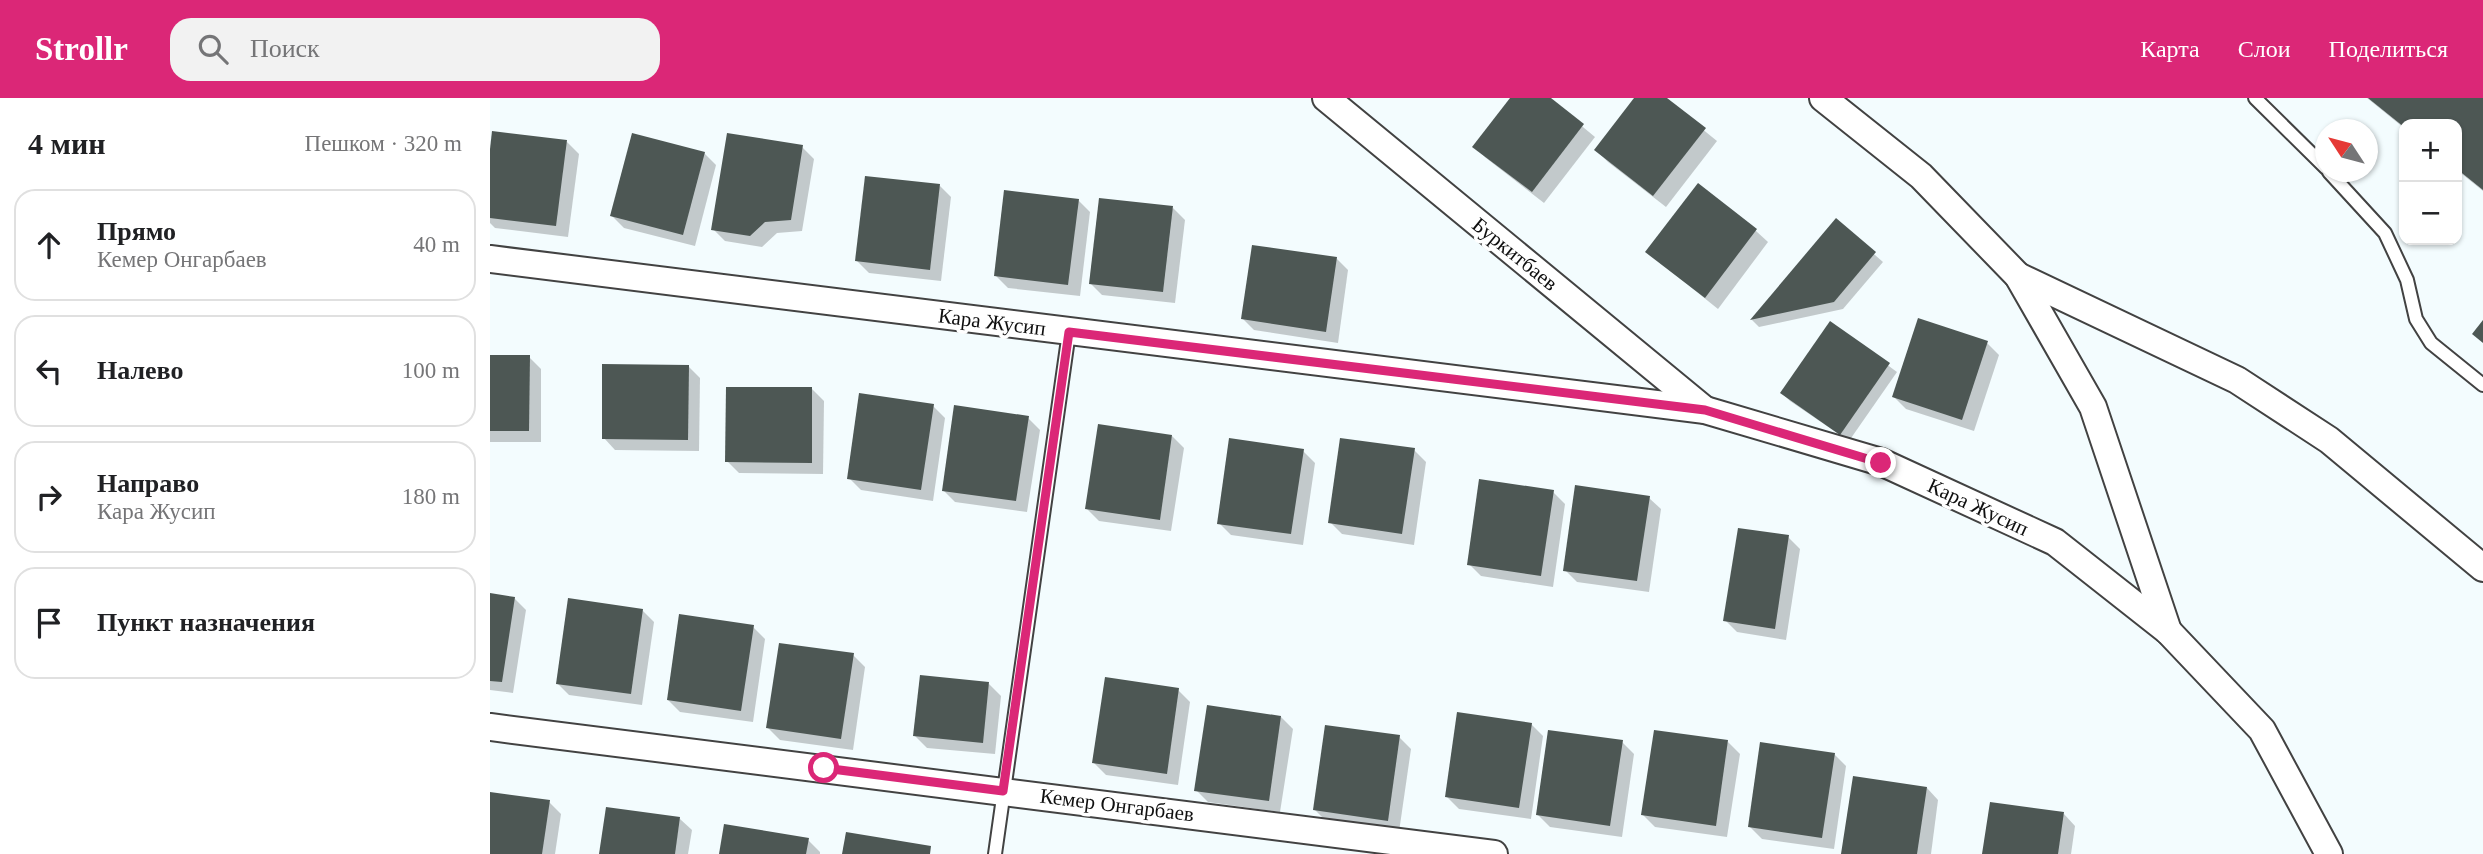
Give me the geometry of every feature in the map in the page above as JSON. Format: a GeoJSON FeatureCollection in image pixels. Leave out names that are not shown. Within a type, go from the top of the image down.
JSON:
{"type":"FeatureCollection","features":[{"type":"Feature","properties":{"kind":"street","name":"Буркитбаев"},"geometry":{"type":"LineString","coordinates":[[1326,98],[1705,410]]}},
{"type":"Feature","properties":{"kind":"street"},"geometry":{"type":"LineString","coordinates":[[1824,98],[1921,176],[2018,276],[2093,407],[2168,631]]}},
{"type":"Feature","properties":{"kind":"street","name":"Кара Жусип"},"geometry":{"type":"LineString","coordinates":[[490,259],[1705,410],[1881,463],[2055,542],[2168,631],[2262,730],[2329,854]]}},
{"type":"Feature","properties":{"kind":"street"},"geometry":{"type":"LineString","coordinates":[[2018,276],[2238,380],[2329,440],[2483,568]]}},
{"type":"Feature","properties":{"kind":"street","name":"Кемер Онгарбаев"},"geometry":{"type":"LineString","coordinates":[[490,727],[1494,854]]}},
{"type":"Feature","properties":{"kind":"lane"},"geometry":{"type":"LineString","coordinates":[[2255,98],[2315,158]]}},
{"type":"Feature","properties":{"kind":"lane"},"geometry":{"type":"LineString","coordinates":[[2338,182],[2385,233],[2407,280],[2416,319],[2431,342],[2483,385]]}},
{"type":"Feature","properties":{"kind":"lane"},"geometry":{"type":"LineString","coordinates":[[995,854],[1069,332]]}},
{"type":"Feature","properties":{"kind":"building"},"geometry":{"type":"Polygon","coordinates":[[[1510,98],[1551,98],[1584,124],[1532,192],[1472,147],[1510,98]]]}},
{"type":"Feature","properties":{"kind":"building"},"geometry":{"type":"Polygon","coordinates":[[[1634,98],[1667,98],[1706,128],[1653,196],[1594,150],[1634,98]]]}},
{"type":"Feature","properties":{"kind":"building"},"geometry":{"type":"Polygon","coordinates":[[[2368,98],[2483,98],[2483,190],[2462,173],[2462,119],[2399,119],[2399,123],[2368,98]]]}},
{"type":"Feature","properties":{"kind":"building"},"geometry":{"type":"Polygon","coordinates":[[[492,131],[567,140],[556,226],[490,218],[492,131]]]}},
{"type":"Feature","properties":{"kind":"building"},"geometry":{"type":"Polygon","coordinates":[[[632,133],[705,152],[683,235],[610,216],[632,133]]]}},
{"type":"Feature","properties":{"kind":"building"},"geometry":{"type":"Polygon","coordinates":[[[727,133],[803,145],[791,220],[765,222],[750,236],[711,230],[727,133]]]}},
{"type":"Feature","properties":{"kind":"building"},"geometry":{"type":"Polygon","coordinates":[[[865,176],[940,184],[930,270],[855,261],[865,176]]]}},
{"type":"Feature","properties":{"kind":"building"},"geometry":{"type":"Polygon","coordinates":[[[1698,183],[1757,229],[1705,298],[1645,252],[1698,183]]]}},
{"type":"Feature","properties":{"kind":"building"},"geometry":{"type":"Polygon","coordinates":[[[1004,190],[1079,199],[1068,285],[994,276],[1004,190]]]}},
{"type":"Feature","properties":{"kind":"building"},"geometry":{"type":"Polygon","coordinates":[[[1099,198],[1173,206],[1163,292],[1089,284],[1099,198]]]}},
{"type":"Feature","properties":{"kind":"building"},"geometry":{"type":"Polygon","coordinates":[[[1836,218],[1876,252],[1834,302],[1750,320],[1836,218]]]}},
{"type":"Feature","properties":{"kind":"building"},"geometry":{"type":"Polygon","coordinates":[[[1252,245],[1337,257],[1326,332],[1241,319],[1252,245]]]}},
{"type":"Feature","properties":{"kind":"building"},"geometry":{"type":"Polygon","coordinates":[[[1918,318],[1988,341],[1962,420],[1892,397],[1918,318]]]}},
{"type":"Feature","properties":{"kind":"building"},"geometry":{"type":"Polygon","coordinates":[[[2483,320],[2483,343],[2472,334],[2483,320]]]}},
{"type":"Feature","properties":{"kind":"building"},"geometry":{"type":"Polygon","coordinates":[[[1830,321],[1890,363],[1840,435],[1780,393],[1830,321]]]}},
{"type":"Feature","properties":{"kind":"building"},"geometry":{"type":"Polygon","coordinates":[[[490,355],[530,355],[529,431],[490,431],[490,355]]]}},
{"type":"Feature","properties":{"kind":"building"},"geometry":{"type":"Polygon","coordinates":[[[602,364],[689,365],[688,440],[602,439],[602,364]]]}},
{"type":"Feature","properties":{"kind":"building"},"geometry":{"type":"Polygon","coordinates":[[[726,387],[812,387],[812,463],[725,462],[726,387]]]}},
{"type":"Feature","properties":{"kind":"building"},"geometry":{"type":"Polygon","coordinates":[[[859,393],[934,404],[921,490],[847,479],[859,393]]]}},
{"type":"Feature","properties":{"kind":"building"},"geometry":{"type":"Polygon","coordinates":[[[954,405],[1029,416],[1016,501],[942,491],[954,405]]]}},
{"type":"Feature","properties":{"kind":"building"},"geometry":{"type":"Polygon","coordinates":[[[1098,424],[1172,435],[1160,520],[1085,509],[1098,424]]]}},
{"type":"Feature","properties":{"kind":"building"},"geometry":{"type":"Polygon","coordinates":[[[1229,438],[1304,449],[1291,534],[1217,524],[1229,438]]]}},
{"type":"Feature","properties":{"kind":"building"},"geometry":{"type":"Polygon","coordinates":[[[1340,438],[1415,448],[1402,534],[1328,523],[1340,438]]]}},
{"type":"Feature","properties":{"kind":"building"},"geometry":{"type":"Polygon","coordinates":[[[1479,479],[1554,490],[1541,576],[1467,565],[1479,479]]]}},
{"type":"Feature","properties":{"kind":"building"},"geometry":{"type":"Polygon","coordinates":[[[1575,485],[1650,496],[1637,581],[1563,571],[1575,485]]]}},
{"type":"Feature","properties":{"kind":"building"},"geometry":{"type":"Polygon","coordinates":[[[1738,528],[1789,535],[1775,629],[1723,621],[1738,528]]]}},
{"type":"Feature","properties":{"kind":"building"},"geometry":{"type":"Polygon","coordinates":[[[490,593],[515,597],[502,682],[490,681],[490,593]]]}},
{"type":"Feature","properties":{"kind":"building"},"geometry":{"type":"Polygon","coordinates":[[[568,598],[643,609],[631,694],[556,684],[568,598]]]}},
{"type":"Feature","properties":{"kind":"building"},"geometry":{"type":"Polygon","coordinates":[[[679,614],[754,625],[741,711],[667,700],[679,614]]]}},
{"type":"Feature","properties":{"kind":"building"},"geometry":{"type":"Polygon","coordinates":[[[779,643],[854,653],[841,739],[766,728],[779,643]]]}},
{"type":"Feature","properties":{"kind":"building"},"geometry":{"type":"Polygon","coordinates":[[[920,675],[989,682],[983,743],[913,736],[920,675]]]}},
{"type":"Feature","properties":{"kind":"building"},"geometry":{"type":"Polygon","coordinates":[[[1105,677],[1179,688],[1167,774],[1092,763],[1105,677]]]}},
{"type":"Feature","properties":{"kind":"building"},"geometry":{"type":"Polygon","coordinates":[[[1207,705],[1281,716],[1269,801],[1194,791],[1207,705]]]}},
{"type":"Feature","properties":{"kind":"building"},"geometry":{"type":"Polygon","coordinates":[[[1457,712],[1532,723],[1519,808],[1445,797],[1457,712]]]}},
{"type":"Feature","properties":{"kind":"building"},"geometry":{"type":"Polygon","coordinates":[[[1325,725],[1400,735],[1388,821],[1313,810],[1325,725]]]}},
{"type":"Feature","properties":{"kind":"building"},"geometry":{"type":"Polygon","coordinates":[[[1548,730],[1623,740],[1610,826],[1536,815],[1548,730]]]}},
{"type":"Feature","properties":{"kind":"building"},"geometry":{"type":"Polygon","coordinates":[[[1654,730],[1728,740],[1716,826],[1641,815],[1654,730]]]}},
{"type":"Feature","properties":{"kind":"building"},"geometry":{"type":"Polygon","coordinates":[[[1760,742],[1835,753],[1822,838],[1748,827],[1760,742]]]}},
{"type":"Feature","properties":{"kind":"building"},"geometry":{"type":"Polygon","coordinates":[[[1853,776],[1927,787],[1917,854],[1841,854],[1853,776]]]}},
{"type":"Feature","properties":{"kind":"building"},"geometry":{"type":"Polygon","coordinates":[[[490,792],[550,800],[542,854],[490,854],[490,792]]]}},
{"type":"Feature","properties":{"kind":"building"},"geometry":{"type":"Polygon","coordinates":[[[1990,802],[2064,812],[2058,854],[1982,854],[1990,802]]]}},
{"type":"Feature","properties":{"kind":"building"},"geometry":{"type":"Polygon","coordinates":[[[606,807],[680,817],[675,854],[599,854],[606,807]]]}},
{"type":"Feature","properties":{"kind":"building"},"geometry":{"type":"Polygon","coordinates":[[[724,824],[809,838],[806,854],[719,854],[724,824]]]}},
{"type":"Feature","properties":{"kind":"building"},"geometry":{"type":"Polygon","coordinates":[[[846,832],[931,846],[930,854],[842,854],[846,832]]]}},
{"type":"Feature","properties":{"kind":"route"},"geometry":{"type":"LineString","coordinates":[[824,768],[1003,791],[1069,332],[1705,410],[1881,463]]}}]}
